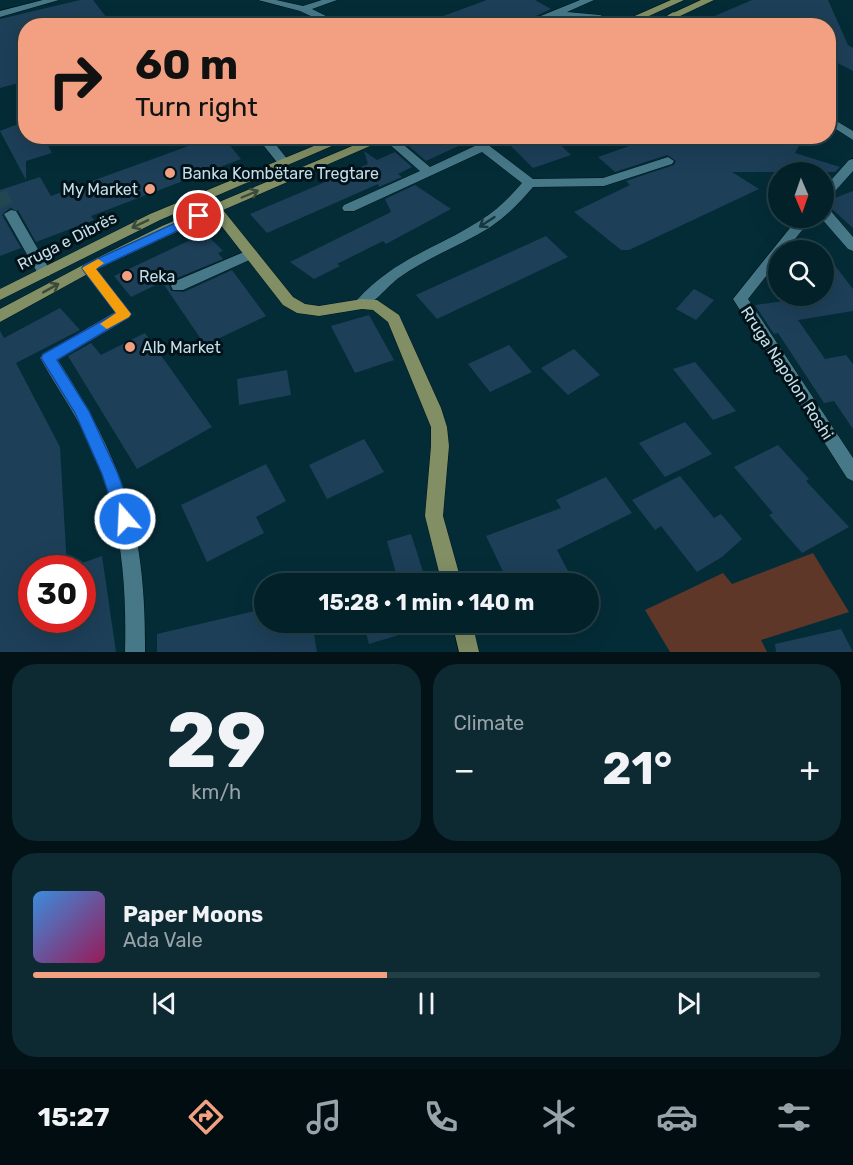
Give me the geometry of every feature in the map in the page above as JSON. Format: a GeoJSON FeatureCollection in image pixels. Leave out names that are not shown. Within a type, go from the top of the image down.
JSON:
{"type":"FeatureCollection","features":[{"type":"Feature","properties":{"kind":"main road"},"geometry":{"type":"LineString","coordinates":[[636,18],[679,0]]}},
{"type":"Feature","properties":{"kind":"main road"},"geometry":{"type":"LineString","coordinates":[[667,18],[709,0]]}},
{"type":"Feature","properties":{"kind":"main road","name":"Rruga e Dibrës"},"geometry":{"type":"LineString","coordinates":[[0,295],[155,217],[330,144]]}},
{"type":"Feature","properties":{"kind":"main road","name":"Rruga e Dibrës"},"geometry":{"type":"LineString","coordinates":[[0,316],[88,268],[167,229],[369,144]]}},
{"type":"Feature","properties":{"kind":"main road"},"geometry":{"type":"LineString","coordinates":[[215,209],[288,301],[302,309],[331,310],[362,304],[377,305],[394,319],[439,427],[440,446],[434,516],[449,573]]}},
{"type":"Feature","properties":{"kind":"main road"},"geometry":{"type":"LineString","coordinates":[[465,633],[469,652]]}},
{"type":"Feature","properties":{"kind":"street"},"geometry":{"type":"LineString","coordinates":[[0,14],[54,0]]}},
{"type":"Feature","properties":{"kind":"street"},"geometry":{"type":"LineString","coordinates":[[263,0],[276,1],[303,9],[323,18]]}},
{"type":"Feature","properties":{"kind":"street"},"geometry":{"type":"LineString","coordinates":[[303,9],[332,0]]}},
{"type":"Feature","properties":{"kind":"street"},"geometry":{"type":"LineString","coordinates":[[541,18],[589,0]]}},
{"type":"Feature","properties":{"kind":"street"},"geometry":{"type":"LineString","coordinates":[[554,13],[600,18]]}},
{"type":"Feature","properties":{"kind":"street"},"geometry":{"type":"LineString","coordinates":[[673,15],[678,18]]}},
{"type":"Feature","properties":{"kind":"street"},"geometry":{"type":"LineString","coordinates":[[836,124],[853,136]]}},
{"type":"Feature","properties":{"kind":"street"},"geometry":{"type":"LineString","coordinates":[[269,144],[284,163]]}},
{"type":"Feature","properties":{"kind":"street","name":"Rruga e Dibrës"},"geometry":{"type":"LineString","coordinates":[[395,144],[429,172]]}},
{"type":"Feature","properties":{"kind":"street"},"geometry":{"type":"LineString","coordinates":[[349,208],[483,147],[530,183],[606,187],[668,161]]}},
{"type":"Feature","properties":{"kind":"street"},"geometry":{"type":"LineString","coordinates":[[834,184],[853,163]]}},
{"type":"Feature","properties":{"kind":"street"},"geometry":{"type":"LineString","coordinates":[[362,304],[374,288],[393,271],[485,224],[505,209],[530,183]]}},
{"type":"Feature","properties":{"kind":"street"},"geometry":{"type":"LineString","coordinates":[[11,214],[44,272]]}},
{"type":"Feature","properties":{"kind":"street"},"geometry":{"type":"LineString","coordinates":[[834,224],[853,246]]}},
{"type":"Feature","properties":{"kind":"street","name":"Rruga Napolon Roshi"},"geometry":{"type":"LineString","coordinates":[[797,228],[740,299],[853,473]]}},
{"type":"Feature","properties":{"kind":"street"},"geometry":{"type":"LineString","coordinates":[[178,286],[251,254]]}},
{"type":"Feature","properties":{"kind":"street"},"geometry":{"type":"LineString","coordinates":[[88,268],[124,314],[48,358],[82,411],[110,474],[125,519],[136,613],[135,652]]}},
{"type":"Feature","properties":{"kind":"shaded area"},"geometry":{"type":"Polygon","coordinates":[[[813,553],[849,612],[761,640],[767,652],[670,652],[645,610],[723,573],[732,584],[813,553]]]}},
{"type":"Feature","properties":{"kind":"building"},"geometry":{"type":"Polygon","coordinates":[[[80,0],[93,0],[107,18],[18,18],[18,83],[0,88],[0,19],[80,0]]]}},
{"type":"Feature","properties":{"kind":"building"},"geometry":{"type":"Polygon","coordinates":[[[487,0],[535,0],[551,9],[531,18],[438,18],[487,0]]]}},
{"type":"Feature","properties":{"kind":"building"},"geometry":{"type":"Polygon","coordinates":[[[752,0],[828,0],[836,18],[710,18],[752,0]]]}},
{"type":"Feature","properties":{"kind":"building"},"geometry":{"type":"Polygon","coordinates":[[[836,18],[848,45],[853,48],[853,71],[836,62],[836,18]]]}},
{"type":"Feature","properties":{"kind":"building"},"geometry":{"type":"Polygon","coordinates":[[[18,124],[18,144],[47,144],[52,153],[26,161],[26,180],[0,131],[18,124]]]}},
{"type":"Feature","properties":{"kind":"building"},"geometry":{"type":"Polygon","coordinates":[[[194,144],[229,144],[241,159],[91,216],[94,220],[36,242],[18,210],[10,208],[2,215],[21,248],[0,256],[0,190],[40,177],[51,196],[194,144]]]}},
{"type":"Feature","properties":{"kind":"building"},"geometry":{"type":"Polygon","coordinates":[[[413,144],[463,144],[426,161],[409,146],[413,144]]]}},
{"type":"Feature","properties":{"kind":"building"},"geometry":{"type":"Polygon","coordinates":[[[509,144],[559,144],[571,155],[533,168],[509,144]]]}},
{"type":"Feature","properties":{"kind":"building"},"geometry":{"type":"Polygon","coordinates":[[[635,144],[800,144],[795,153],[824,162],[768,162],[768,172],[732,172],[759,189],[629,250],[621,250],[574,212],[630,185],[626,181],[674,165],[676,161],[667,155],[615,172],[598,157],[635,144]]]}},
{"type":"Feature","properties":{"kind":"building"},"geometry":{"type":"Polygon","coordinates":[[[364,151],[377,160],[395,152],[412,167],[398,174],[402,177],[379,187],[378,184],[267,233],[250,214],[368,164],[364,151]]]}},
{"type":"Feature","properties":{"kind":"building"},"geometry":{"type":"Polygon","coordinates":[[[834,165],[840,167],[835,172],[834,165]]]}},
{"type":"Feature","properties":{"kind":"building"},"geometry":{"type":"Polygon","coordinates":[[[415,185],[451,209],[386,244],[383,241],[337,264],[340,266],[314,279],[290,262],[391,212],[385,199],[415,185]]]}},
{"type":"Feature","properties":{"kind":"building"},"geometry":{"type":"Polygon","coordinates":[[[853,191],[853,228],[834,211],[834,198],[853,191]]]}},
{"type":"Feature","properties":{"kind":"building"},"geometry":{"type":"Polygon","coordinates":[[[205,233],[223,251],[218,253],[223,259],[172,280],[169,285],[171,291],[184,292],[232,270],[266,316],[205,345],[162,282],[131,297],[114,276],[205,233]]]}},
{"type":"Feature","properties":{"kind":"building"},"geometry":{"type":"Polygon","coordinates":[[[546,236],[568,257],[437,319],[416,295],[546,236]]]}},
{"type":"Feature","properties":{"kind":"building"},"geometry":{"type":"Polygon","coordinates":[[[834,264],[853,289],[853,311],[798,320],[825,359],[846,355],[853,364],[853,429],[834,401],[824,403],[778,333],[774,334],[755,305],[768,303],[768,306],[834,306],[834,264]]]}},
{"type":"Feature","properties":{"kind":"building"},"geometry":{"type":"Polygon","coordinates":[[[694,289],[714,300],[696,320],[676,309],[694,289]]]}},
{"type":"Feature","properties":{"kind":"building"},"geometry":{"type":"Polygon","coordinates":[[[60,308],[80,330],[16,363],[60,447],[66,555],[18,555],[18,633],[96,633],[96,558],[102,556],[116,652],[0,652],[0,331],[4,338],[60,308]]]}},
{"type":"Feature","properties":{"kind":"building"},"geometry":{"type":"Polygon","coordinates":[[[369,315],[394,360],[355,373],[331,326],[369,315]]]}},
{"type":"Feature","properties":{"kind":"building"},"geometry":{"type":"Polygon","coordinates":[[[145,333],[212,427],[137,469],[68,356],[91,343],[101,355],[145,333]]]}},
{"type":"Feature","properties":{"kind":"building"},"geometry":{"type":"Polygon","coordinates":[[[509,345],[532,372],[490,392],[468,364],[509,345]]]}},
{"type":"Feature","properties":{"kind":"building"},"geometry":{"type":"Polygon","coordinates":[[[574,349],[600,375],[568,395],[541,368],[574,349]]]}},
{"type":"Feature","properties":{"kind":"building"},"geometry":{"type":"Polygon","coordinates":[[[695,362],[736,411],[713,420],[673,369],[695,362]]]}},
{"type":"Feature","properties":{"kind":"building"},"geometry":{"type":"Polygon","coordinates":[[[287,370],[291,395],[239,405],[237,379],[287,370]]]}},
{"type":"Feature","properties":{"kind":"building"},"geometry":{"type":"Polygon","coordinates":[[[685,422],[712,454],[665,477],[639,443],[685,422]]]}},
{"type":"Feature","properties":{"kind":"building"},"geometry":{"type":"Polygon","coordinates":[[[364,439],[384,472],[327,499],[309,465],[364,439]]]}},
{"type":"Feature","properties":{"kind":"building"},"geometry":{"type":"Polygon","coordinates":[[[778,445],[809,479],[806,481],[849,527],[802,553],[769,515],[773,513],[734,467],[778,445]]]}},
{"type":"Feature","properties":{"kind":"building"},"geometry":{"type":"Polygon","coordinates":[[[266,464],[286,501],[256,517],[264,533],[207,562],[181,505],[266,464]]]}},
{"type":"Feature","properties":{"kind":"building"},"geometry":{"type":"Polygon","coordinates":[[[680,476],[714,518],[721,514],[742,539],[722,557],[697,572],[661,526],[655,530],[632,500],[680,476]]]}},
{"type":"Feature","properties":{"kind":"building"},"geometry":{"type":"Polygon","coordinates":[[[606,477],[632,513],[557,550],[568,571],[563,573],[504,573],[486,536],[561,508],[556,500],[606,477]]]}},
{"type":"Feature","properties":{"kind":"building"},"geometry":{"type":"Polygon","coordinates":[[[411,534],[423,573],[396,573],[387,541],[411,534]]]}},
{"type":"Feature","properties":{"kind":"building"},"geometry":{"type":"Polygon","coordinates":[[[254,611],[254,633],[314,633],[317,652],[157,652],[157,634],[254,611]]]}},
{"type":"Feature","properties":{"kind":"building"},"geometry":{"type":"Polygon","coordinates":[[[841,629],[853,652],[776,652],[775,644],[841,629]]]}},
{"type":"Feature","properties":{"kind":"building"},"geometry":{"type":"Polygon","coordinates":[[[366,633],[405,633],[369,644],[366,633]]]}},
{"type":"Feature","properties":{"kind":"tunnel"},"geometry":{"type":"LineString","coordinates":[[0,193],[11,214]]}},
{"type":"Feature","properties":{"kind":"slow traffic"},"geometry":{"type":"LineString","coordinates":[[98,263],[88,268],[124,314],[107,324]]}},
{"type":"Feature","properties":{"kind":"place","name":"Banka Kombëtare Tregtare"},"geometry":{"type":"Point","coordinates":[170,173]}},
{"type":"Feature","properties":{"kind":"place","name":"My Market"},"geometry":{"type":"Point","coordinates":[150,189]}},
{"type":"Feature","properties":{"kind":"place","name":"Reka"},"geometry":{"type":"Point","coordinates":[127,276]}},
{"type":"Feature","properties":{"kind":"place","name":"Alb Market"},"geometry":{"type":"Point","coordinates":[130,347]}},
{"type":"Feature","properties":{"kind":"route"},"geometry":{"type":"LineString","coordinates":[[125,519],[110,474],[82,411],[48,358],[124,314],[88,268],[167,229],[199,216]]}}]}
